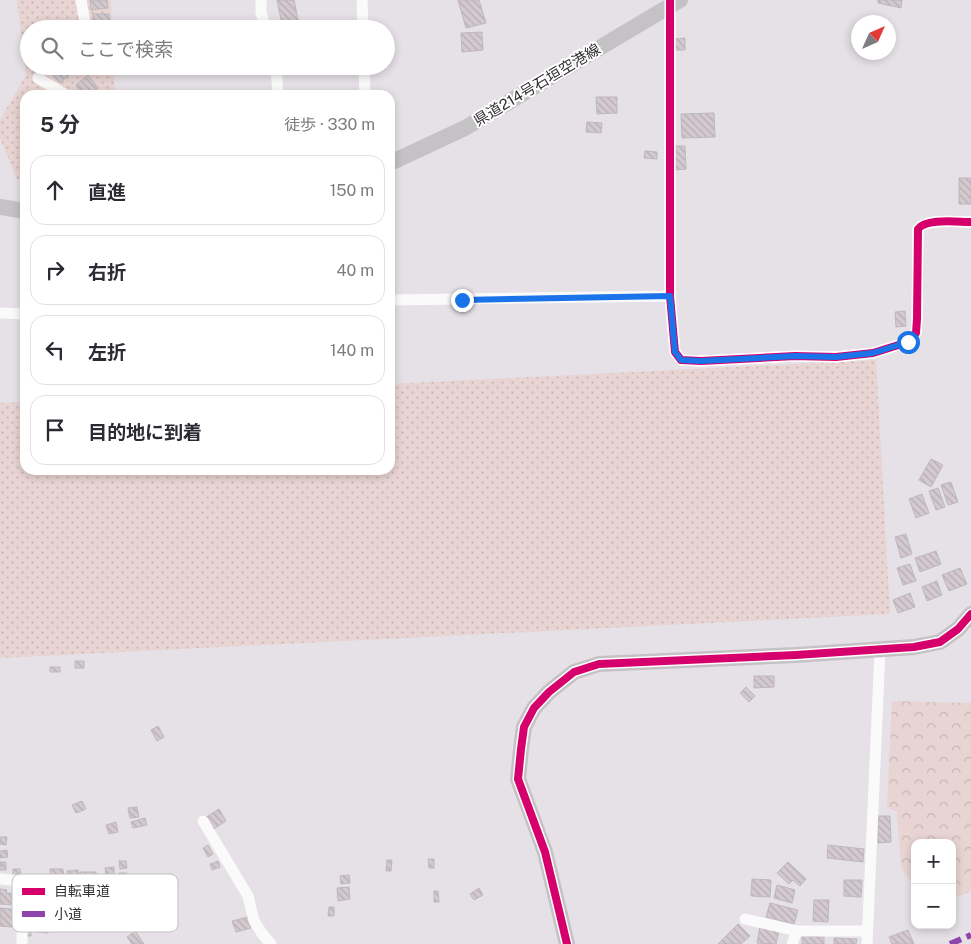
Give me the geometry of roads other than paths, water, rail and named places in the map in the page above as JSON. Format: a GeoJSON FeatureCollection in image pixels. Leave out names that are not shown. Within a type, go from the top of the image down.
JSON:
{"type":"FeatureCollection","features":[{"type":"Feature","properties":{"kind":"street"},"geometry":{"type":"LineString","coordinates":[[81,0],[84,20]]}},
{"type":"Feature","properties":{"kind":"street"},"geometry":{"type":"LineString","coordinates":[[261,0],[263,20]]}},
{"type":"Feature","properties":{"kind":"street"},"geometry":{"type":"LineString","coordinates":[[362,0],[363,20]]}},
{"type":"Feature","properties":{"kind":"street"},"geometry":{"type":"LineString","coordinates":[[673,2],[670,296],[675,352],[681,360],[701,361],[795,356],[836,357],[873,353],[908,342],[916,333],[918,229],[920,225],[930,222],[971,222]]}},
{"type":"Feature","properties":{"kind":"street","name":"県道214号石垣空港線"},"geometry":{"type":"LineString","coordinates":[[395,161],[465,128],[673,2]]}},
{"type":"Feature","properties":{"kind":"street"},"geometry":{"type":"LineString","coordinates":[[277,75],[278,90]]}},
{"type":"Feature","properties":{"kind":"street"},"geometry":{"type":"LineString","coordinates":[[364,75],[365,90]]}},
{"type":"Feature","properties":{"kind":"street"},"geometry":{"type":"LineString","coordinates":[[38,78],[58,90]]}},
{"type":"Feature","properties":{"kind":"street"},"geometry":{"type":"LineString","coordinates":[[0,207],[20,210]]}},
{"type":"Feature","properties":{"kind":"street"},"geometry":{"type":"LineString","coordinates":[[395,300],[670,296]]}},
{"type":"Feature","properties":{"kind":"street"},"geometry":{"type":"LineString","coordinates":[[0,313],[20,314]]}},
{"type":"Feature","properties":{"kind":"street"},"geometry":{"type":"LineString","coordinates":[[567,944],[545,852],[518,779],[524,727],[534,708],[549,692],[574,672],[599,664],[914,647],[940,642],[958,629],[971,614]]}},
{"type":"Feature","properties":{"kind":"street"},"geometry":{"type":"LineString","coordinates":[[867,944],[880,650]]}},
{"type":"Feature","properties":{"kind":"street"},"geometry":{"type":"LineString","coordinates":[[203,821],[248,896],[254,921],[271,944]]}},
{"type":"Feature","properties":{"kind":"street"},"geometry":{"type":"LineString","coordinates":[[745,919],[797,931],[867,931]]}},
{"type":"Feature","properties":{"kind":"street"},"geometry":{"type":"LineString","coordinates":[[792,944],[797,931]]}}]}
